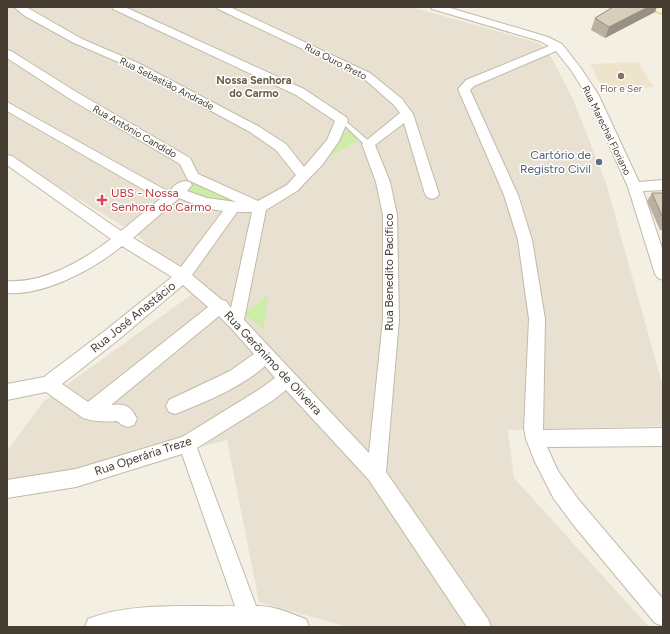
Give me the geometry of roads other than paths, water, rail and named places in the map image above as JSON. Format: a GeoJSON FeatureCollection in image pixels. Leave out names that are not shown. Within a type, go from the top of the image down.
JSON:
{"type":"FeatureCollection","features":[{"type":"Feature","properties":{"kind":"main road"},"geometry":{"type":"LineString","coordinates":[[657,7],[663,10]]}},
{"type":"Feature","properties":{"kind":"street","name":"Rua Sebastião Andrade"},"geometry":{"type":"LineString","coordinates":[[19,7],[78,41],[134,64],[254,128],[280,147],[303,175]]}},
{"type":"Feature","properties":{"kind":"street","name":"Rua Benedito Pacífico"},"geometry":{"type":"LineString","coordinates":[[117,7],[149,23],[213,50],[300,92],[342,120]]}},
{"type":"Feature","properties":{"kind":"street","name":"Rua Ouro Preto"},"geometry":{"type":"LineString","coordinates":[[222,7],[366,75],[398,102],[407,114],[432,194]]}},
{"type":"Feature","properties":{"kind":"street","name":"Rua Marechal Floriano"},"geometry":{"type":"LineString","coordinates":[[436,7],[457,10],[544,39],[558,46],[576,69],[592,94],[635,186],[663,274]]}},
{"type":"Feature","properties":{"kind":"street"},"geometry":{"type":"LineString","coordinates":[[558,46],[470,83],[464,90],[512,195],[525,240],[537,319],[533,428],[535,439],[546,468],[566,502],[663,615]]}},
{"type":"Feature","properties":{"kind":"street","name":"Rua Antônio Candido"},"geometry":{"type":"LineString","coordinates":[[7,53],[74,96],[185,161],[193,178]]}},
{"type":"Feature","properties":{"kind":"street"},"geometry":{"type":"LineString","coordinates":[[7,106],[173,195],[205,203],[233,207],[260,207],[292,188],[318,161],[333,141],[342,120]]}},
{"type":"Feature","properties":{"kind":"street"},"geometry":{"type":"LineString","coordinates":[[368,144],[407,114]]}},
{"type":"Feature","properties":{"kind":"street","name":"Rua Benedito Pacífico"},"geometry":{"type":"LineString","coordinates":[[368,144],[383,182],[390,215],[391,320],[376,474]]}},
{"type":"Feature","properties":{"kind":"street","name":"Rua Gerônimo de Oliveira"},"geometry":{"type":"LineString","coordinates":[[7,159],[122,239],[183,276],[220,306],[286,379],[376,474],[480,627]]}},
{"type":"Feature","properties":{"kind":"street"},"geometry":{"type":"LineString","coordinates":[[7,287],[39,284],[69,274],[122,239],[193,178],[260,207]]}},
{"type":"Feature","properties":{"kind":"street"},"geometry":{"type":"LineString","coordinates":[[635,186],[663,185]]}},
{"type":"Feature","properties":{"kind":"street","name":"Rua José Anastácio"},"geometry":{"type":"LineString","coordinates":[[7,392],[48,384],[112,335],[183,276],[233,207]]}},
{"type":"Feature","properties":{"kind":"street"},"geometry":{"type":"LineString","coordinates":[[236,322],[260,207]]}},
{"type":"Feature","properties":{"kind":"street"},"geometry":{"type":"LineString","coordinates":[[89,412],[220,306]]}},
{"type":"Feature","properties":{"kind":"street"},"geometry":{"type":"LineString","coordinates":[[176,406],[234,377],[258,363],[265,354]]}},
{"type":"Feature","properties":{"kind":"street","name":"Rua Operária Treze"},"geometry":{"type":"LineString","coordinates":[[7,490],[76,478],[188,444],[266,395],[286,379]]}},
{"type":"Feature","properties":{"kind":"street"},"geometry":{"type":"LineString","coordinates":[[48,384],[89,412],[103,414],[121,412],[128,419]]}},
{"type":"Feature","properties":{"kind":"street"},"geometry":{"type":"LineString","coordinates":[[535,439],[663,437]]}},
{"type":"Feature","properties":{"kind":"street"},"geometry":{"type":"LineString","coordinates":[[188,444],[250,617]]}},
{"type":"Feature","properties":{"kind":"street"},"geometry":{"type":"LineString","coordinates":[[96,627],[133,618],[267,616],[298,627]]}},
{"type":"Feature","properties":{"kind":"lane","name":"Rua Benedito Pacífico"},"geometry":{"type":"LineString","coordinates":[[342,120],[368,144]]}},
{"type":"Feature","properties":{"kind":"place","name":"Flor e Ser"},"geometry":{"type":"Point","coordinates":[621,76]}},
{"type":"Feature","properties":{"kind":"place","name":"Cartório de Registro Civil"},"geometry":{"type":"Point","coordinates":[599,162]}},
{"type":"Feature","properties":{"kind":"place","name":"UBS - Nossa Senhora do Carmo"},"geometry":{"type":"Point","coordinates":[102,200]}},
{"type":"Feature","properties":{"kind":"district","name":"Nossa Senhora do Carmo"},"geometry":{"type":"Point","coordinates":[254,86]}}]}
